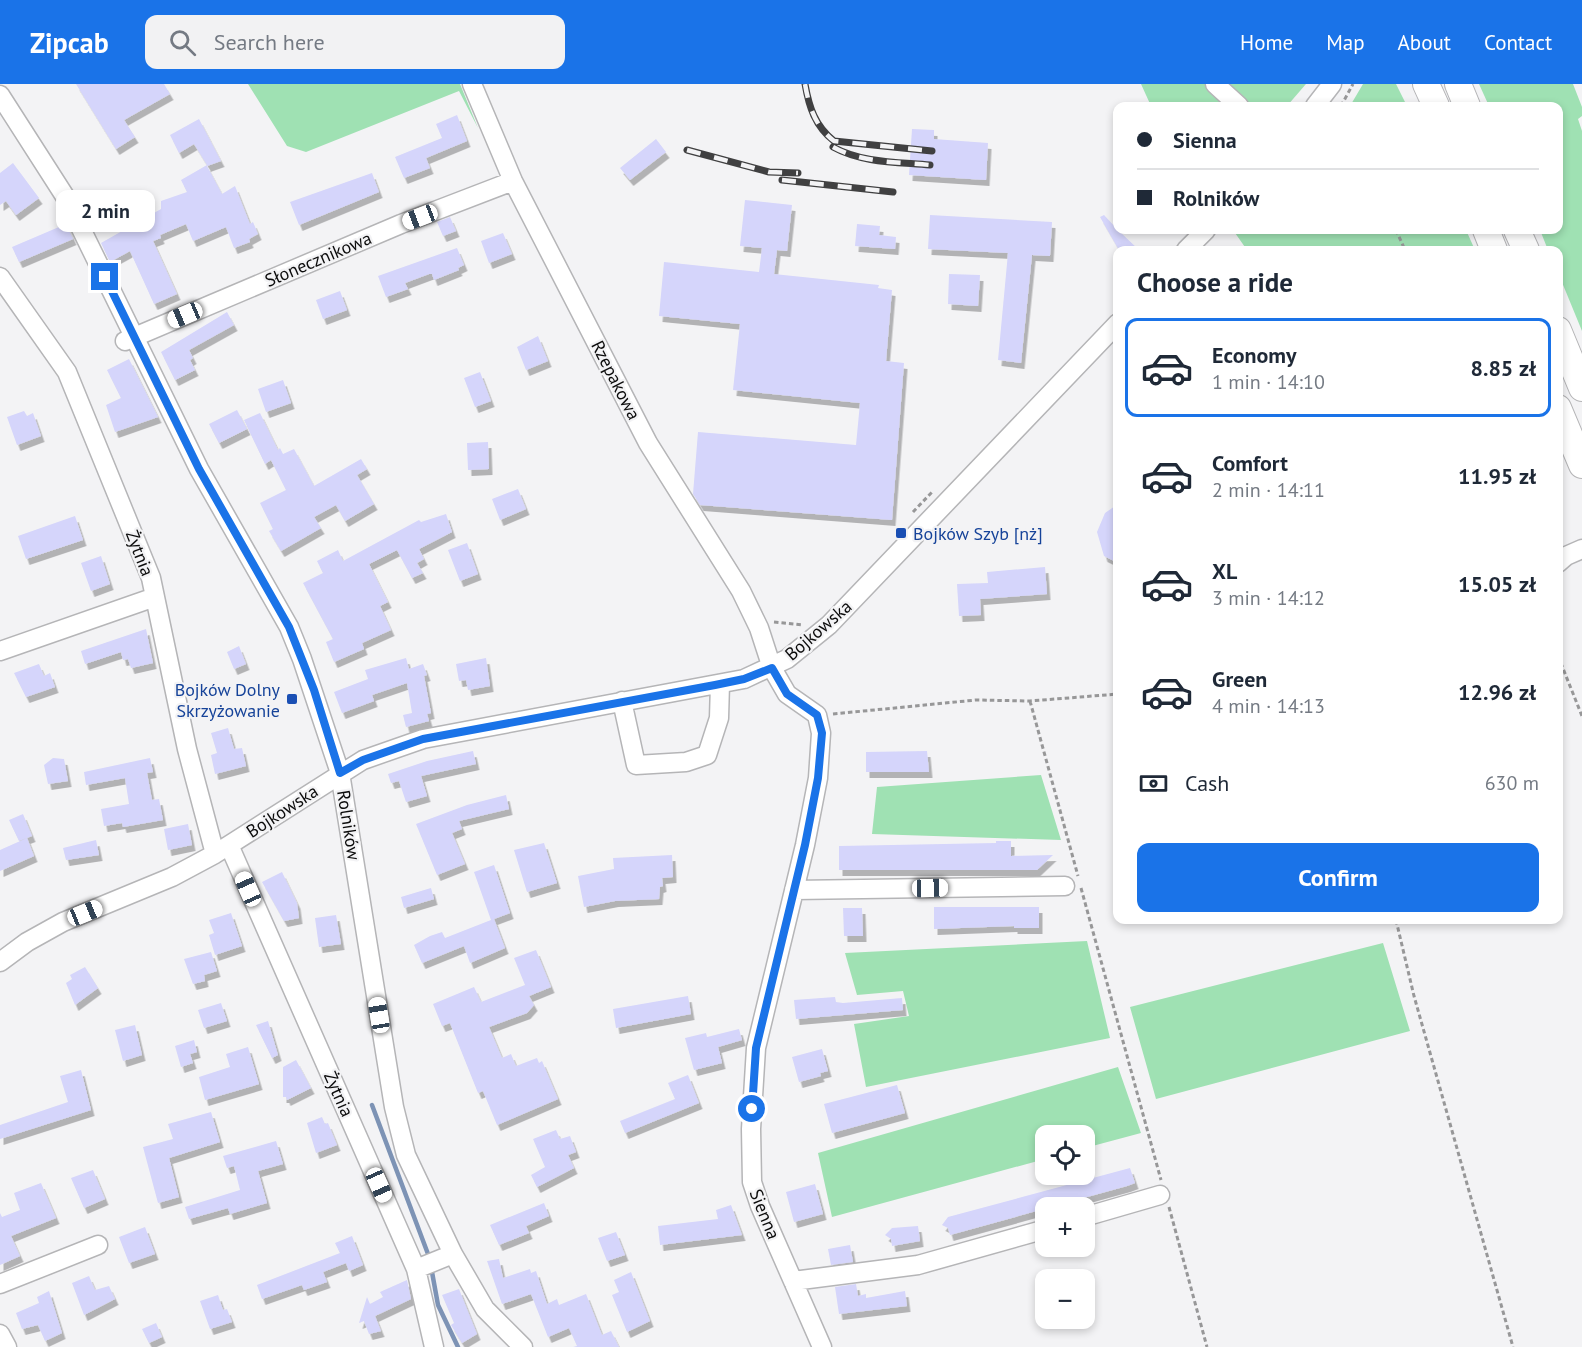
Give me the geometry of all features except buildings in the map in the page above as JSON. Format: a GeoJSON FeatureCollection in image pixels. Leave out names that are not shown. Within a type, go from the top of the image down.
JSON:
{"type":"FeatureCollection","features":[{"type":"Feature","properties":{"kind":"highway"},"geometry":{"type":"LineString","coordinates":[[1458,84],[1465,102]]}},
{"type":"Feature","properties":{"kind":"highway"},"geometry":{"type":"LineString","coordinates":[[1563,342],[1582,388]]}},
{"type":"Feature","properties":{"kind":"highway"},"geometry":{"type":"LineString","coordinates":[[1563,420],[1582,465]]}},
{"type":"Feature","properties":{"kind":"street","name":"Rzepakowa"},"geometry":{"type":"LineString","coordinates":[[472,84],[513,181],[648,442],[741,591],[759,628],[772,668]]}},
{"type":"Feature","properties":{"kind":"street"},"geometry":{"type":"LineString","coordinates":[[1215,84],[1235,102]]}},
{"type":"Feature","properties":{"kind":"street"},"geometry":{"type":"LineString","coordinates":[[1318,102],[1332,84]]}},
{"type":"Feature","properties":{"kind":"street","name":"Rolników"},"geometry":{"type":"LineString","coordinates":[[0,95],[66,198],[129,339],[199,469],[289,627],[314,690],[340,773],[399,1126],[410,1166],[453,1254],[485,1309],[523,1347]]}},
{"type":"Feature","properties":{"kind":"street","name":"Słonecznikowa"},"geometry":{"type":"LineString","coordinates":[[129,339],[401,224],[513,181]]}},
{"type":"Feature","properties":{"kind":"street"},"geometry":{"type":"LineString","coordinates":[[1190,246],[1202,234]]}},
{"type":"Feature","properties":{"kind":"street","name":"Żytnia"},"geometry":{"type":"LineString","coordinates":[[0,278],[67,372],[151,578],[187,749],[222,850],[416,1269],[434,1347]]}},
{"type":"Feature","properties":{"kind":"street","name":"Bojkowska"},"geometry":{"type":"LineString","coordinates":[[0,962],[27,942],[63,921],[172,877],[222,850],[363,760],[423,739],[720,684],[744,679],[772,668],[802,649],[829,625],[1113,328]]}},
{"type":"Feature","properties":{"kind":"street"},"geometry":{"type":"LineString","coordinates":[[1563,559],[1582,549]]}},
{"type":"Feature","properties":{"kind":"street"},"geometry":{"type":"LineString","coordinates":[[0,651],[155,597]]}},
{"type":"Feature","properties":{"kind":"street"},"geometry":{"type":"LineString","coordinates":[[772,668],[787,694],[817,715]]}},
{"type":"Feature","properties":{"kind":"street"},"geometry":{"type":"LineString","coordinates":[[622,701],[636,765],[686,762],[707,755],[718,718],[720,684]]}},
{"type":"Feature","properties":{"kind":"street","name":"Sienna"},"geometry":{"type":"LineString","coordinates":[[817,715],[822,733],[818,778],[795,890],[756,1048],[751,1129],[752,1182],[760,1206],[822,1347]]}},
{"type":"Feature","properties":{"kind":"street"},"geometry":{"type":"LineString","coordinates":[[795,890],[1065,886]]}},
{"type":"Feature","properties":{"kind":"street"},"geometry":{"type":"LineString","coordinates":[[1095,1214],[1163,1194]]}},
{"type":"Feature","properties":{"kind":"street"},"geometry":{"type":"LineString","coordinates":[[793,1281],[918,1265],[1035,1231]]}},
{"type":"Feature","properties":{"kind":"street"},"geometry":{"type":"LineString","coordinates":[[0,1284],[98,1245]]}},
{"type":"Feature","properties":{"kind":"street"},"geometry":{"type":"LineString","coordinates":[[416,1269],[453,1254]]}},
{"type":"Feature","properties":{"kind":"street"},"geometry":{"type":"LineString","coordinates":[[0,1334],[7,1347]]}},
{"type":"Feature","properties":{"kind":"path"},"geometry":{"type":"LineString","coordinates":[[1343,102],[1353,84]]}},
{"type":"Feature","properties":{"kind":"path"},"geometry":{"type":"LineString","coordinates":[[910,517],[915,508],[936,489]]}},
{"type":"Feature","properties":{"kind":"path"},"geometry":{"type":"LineString","coordinates":[[759,628],[774,622],[794,626],[810,623]]}},
{"type":"Feature","properties":{"kind":"path"},"geometry":{"type":"LineString","coordinates":[[1563,668],[1582,716]]}},
{"type":"Feature","properties":{"kind":"path"},"geometry":{"type":"LineString","coordinates":[[817,715],[976,700],[1030,701],[1113,694]]}},
{"type":"Feature","properties":{"kind":"path"},"geometry":{"type":"LineString","coordinates":[[1030,701],[1163,1194],[1207,1347]]}},
{"type":"Feature","properties":{"kind":"path"},"geometry":{"type":"LineString","coordinates":[[1397,924],[1414,996],[1513,1347]]}},
{"type":"Feature","properties":{"kind":"green space"},"geometry":{"type":"Polygon","coordinates":[[[248,84],[460,84],[478,128],[459,91],[306,152],[287,146],[248,84]]]}},
{"type":"Feature","properties":{"kind":"green space"},"geometry":{"type":"Polygon","coordinates":[[[1141,84],[1205,84],[1220,102],[1149,102],[1141,84]]]}},
{"type":"Feature","properties":{"kind":"green space"},"geometry":{"type":"Polygon","coordinates":[[[1225,84],[1306,84],[1290,102],[1247,102],[1225,84]]]}},
{"type":"Feature","properties":{"kind":"green space"},"geometry":{"type":"Polygon","coordinates":[[[1363,84],[1396,84],[1405,102],[1352,102],[1363,84]]]}},
{"type":"Feature","properties":{"kind":"green space"},"geometry":{"type":"Polygon","coordinates":[[[1479,84],[1573,84],[1582,107],[1582,116],[1578,119],[1582,131],[1582,331],[1563,285],[1563,246],[1546,246],[1542,234],[1563,234],[1563,102],[1487,102],[1479,84]]]}},
{"type":"Feature","properties":{"kind":"green space"},"geometry":{"type":"Polygon","coordinates":[[[1236,234],[1468,234],[1473,246],[1244,246],[1236,234]]]}},
{"type":"Feature","properties":{"kind":"green space"},"geometry":{"type":"Polygon","coordinates":[[[1041,775],[1061,840],[872,834],[877,787],[1041,775]]]}},
{"type":"Feature","properties":{"kind":"green space"},"geometry":{"type":"Polygon","coordinates":[[[1087,941],[1110,1038],[866,1087],[854,1024],[909,1016],[903,991],[857,995],[845,953],[1087,941]]]}},
{"type":"Feature","properties":{"kind":"green space"},"geometry":{"type":"Polygon","coordinates":[[[1383,943],[1410,1031],[1156,1099],[1130,1007],[1383,943]]]}},
{"type":"Feature","properties":{"kind":"green space"},"geometry":{"type":"Polygon","coordinates":[[[1118,1067],[1141,1133],[1095,1145],[1095,1125],[1035,1125],[1035,1162],[832,1217],[818,1153],[1118,1067]]]}},
{"type":"Feature","properties":{"kind":"waterway"},"geometry":{"type":"LineString","coordinates":[[372,1105],[428,1254]]}},
{"type":"Feature","properties":{"kind":"waterway"},"geometry":{"type":"LineString","coordinates":[[432,1272],[438,1305],[458,1347]]}},
{"type":"Feature","properties":{"kind":"railway"},"geometry":{"type":"LineString","coordinates":[[805,84],[814,116],[822,129],[834,141],[932,151]]}},
{"type":"Feature","properties":{"kind":"railway"},"geometry":{"type":"LineString","coordinates":[[833,147],[868,159],[930,165]]}},
{"type":"Feature","properties":{"kind":"railway"},"geometry":{"type":"LineString","coordinates":[[687,150],[769,172],[798,173]]}},
{"type":"Feature","properties":{"kind":"railway"},"geometry":{"type":"LineString","coordinates":[[782,180],[893,192]]}},
{"type":"Feature","properties":{"kind":"place","name":"Bojków Szyb [nż]"},"geometry":{"type":"Point","coordinates":[901,533]}},
{"type":"Feature","properties":{"kind":"place","name":"Bojków Dolny Skrzyżowanie"},"geometry":{"type":"Point","coordinates":[292,699]}},
{"type":"Feature","properties":{"kind":"route"},"geometry":{"type":"LineString","coordinates":[[105,277],[199,469],[289,627],[314,690],[340,773],[363,760],[423,739],[715,685],[744,679],[772,668],[787,694],[817,715],[822,733],[818,778],[805,845],[756,1048],[752,1109]]}}]}
